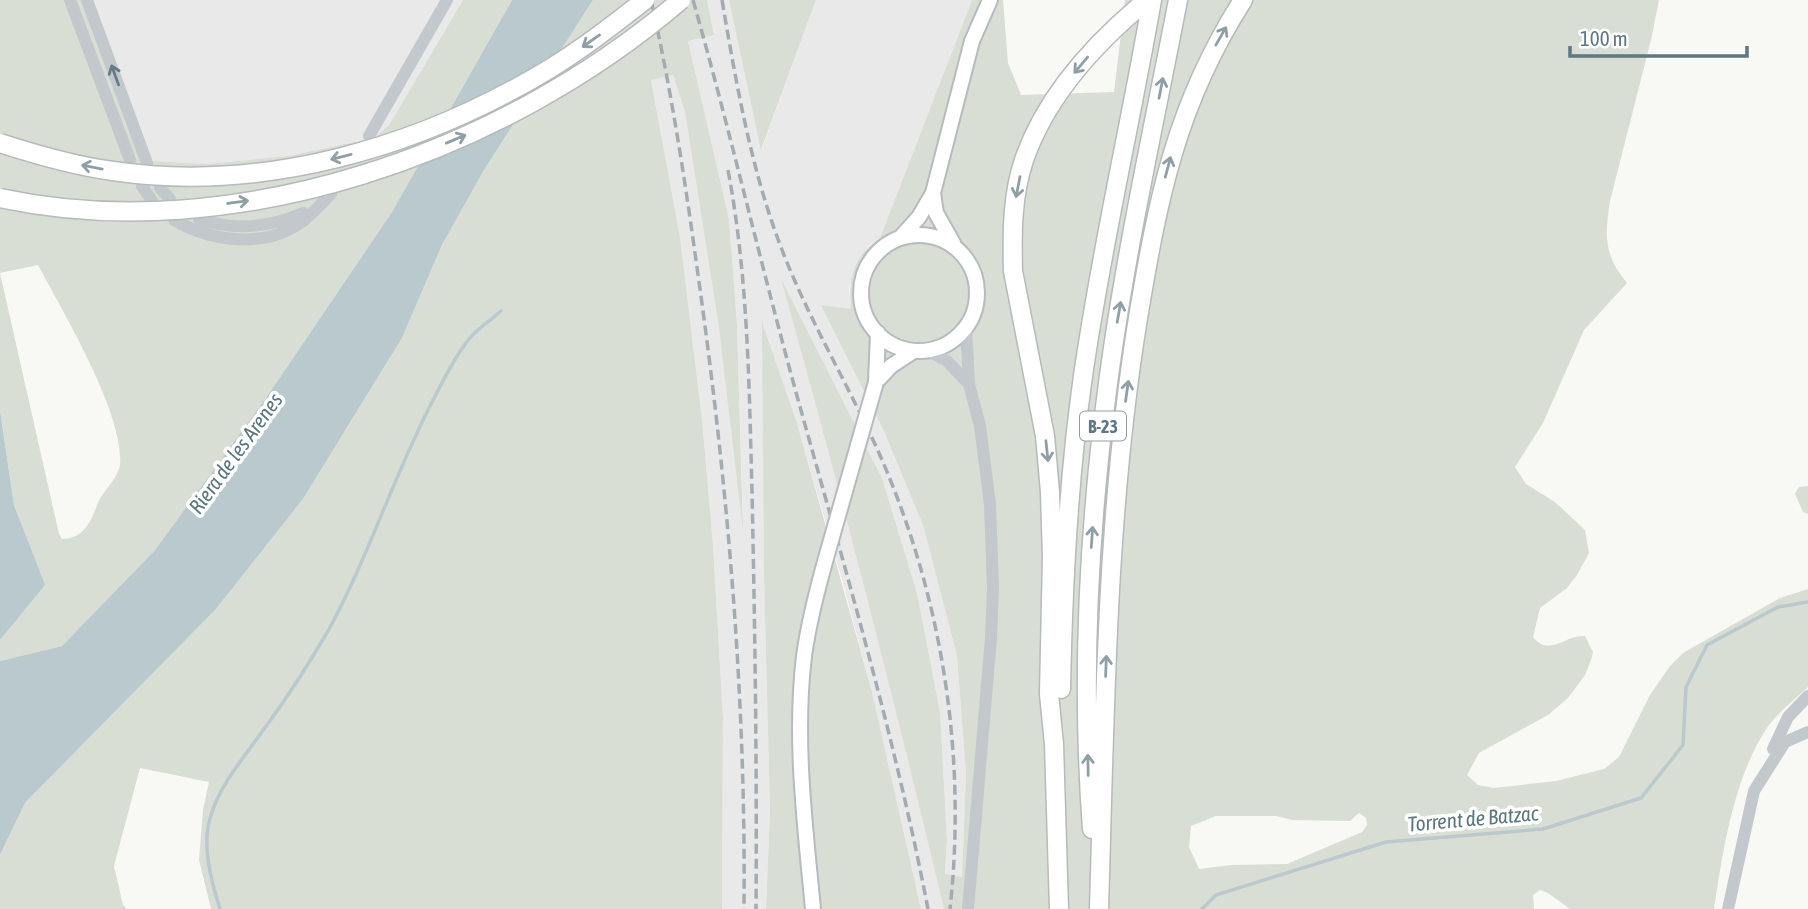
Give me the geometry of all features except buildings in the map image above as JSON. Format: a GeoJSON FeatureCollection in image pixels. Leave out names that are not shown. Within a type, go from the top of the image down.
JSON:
{"type":"FeatureCollection","features":[{"type":"Feature","properties":{"kind":"highway"},"geometry":{"type":"LineString","coordinates":[[0,143],[56,160],[144,174],[222,176],[323,162],[402,139],[503,94],[578,50],[645,0]]}},
{"type":"Feature","properties":{"kind":"highway"},"geometry":{"type":"LineString","coordinates":[[0,198],[82,210],[156,211],[249,201],[356,175],[436,148],[502,119],[615,52],[681,0]]}},
{"type":"Feature","properties":{"kind":"highway"},"geometry":{"type":"LineString","coordinates":[[1054,744],[1049,694],[1052,557],[1048,465],[1041,412],[1016,294],[1012,244],[1018,181],[1041,123],[1056,98],[1116,27],[1147,0]]}},
{"type":"Feature","properties":{"kind":"highway","name":"B-23"},"geometry":{"type":"LineString","coordinates":[[1059,909],[1054,744],[1061,698],[1068,524],[1083,376],[1152,0]]}},
{"type":"Feature","properties":{"kind":"highway","name":"B-23"},"geometry":{"type":"LineString","coordinates":[[1098,909],[1097,857],[1088,783],[1087,645],[1099,455],[1125,277],[1178,0]]}},
{"type":"Feature","properties":{"kind":"highway"},"geometry":{"type":"LineString","coordinates":[[1097,857],[1113,529],[1126,396],[1139,311],[1161,193],[1174,144],[1205,66],[1243,0]]}},
{"type":"Feature","properties":{"kind":"main road"},"geometry":{"type":"LineString","coordinates":[[921,350],[896,345],[878,333],[865,313],[862,300],[864,274],[878,252],[901,237],[919,216],[933,193],[972,41],[990,0]]}},
{"type":"Feature","properties":{"kind":"main road"},"geometry":{"type":"LineString","coordinates":[[876,382],[891,366],[921,350],[949,343],[973,316],[977,289],[970,264],[955,247],[936,212],[933,193]]}},
{"type":"Feature","properties":{"kind":"main road"},"geometry":{"type":"LineString","coordinates":[[901,237],[926,235],[942,239],[955,247]]}},
{"type":"Feature","properties":{"kind":"main road"},"geometry":{"type":"LineString","coordinates":[[813,909],[803,800],[800,715],[804,658],[811,615],[876,382],[878,333]]}},
{"type":"Feature","properties":{"kind":"street"},"geometry":{"type":"LineString","coordinates":[[70,0],[130,160]]}},
{"type":"Feature","properties":{"kind":"street"},"geometry":{"type":"LineString","coordinates":[[87,0],[147,163]]}},
{"type":"Feature","properties":{"kind":"street"},"geometry":{"type":"LineString","coordinates":[[369,136],[447,0]]}},
{"type":"Feature","properties":{"kind":"street"},"geometry":{"type":"LineString","coordinates":[[142,186],[152,201]]}},
{"type":"Feature","properties":{"kind":"street"},"geometry":{"type":"LineString","coordinates":[[160,188],[170,199]]}},
{"type":"Feature","properties":{"kind":"street"},"geometry":{"type":"LineString","coordinates":[[174,220],[208,236],[256,239],[287,230],[303,220],[331,194]]}},
{"type":"Feature","properties":{"kind":"street"},"geometry":{"type":"LineString","coordinates":[[199,219],[235,228],[252,227],[291,218],[317,208]]}},
{"type":"Feature","properties":{"kind":"street"},"geometry":{"type":"LineString","coordinates":[[966,327],[969,384],[979,426],[990,504],[993,587],[968,909]]}},
{"type":"Feature","properties":{"kind":"street"},"geometry":{"type":"LineString","coordinates":[[921,350],[947,361],[969,384]]}},
{"type":"Feature","properties":{"kind":"street"},"geometry":{"type":"LineString","coordinates":[[1728,909],[1755,791],[1788,717],[1808,696]]}},
{"type":"Feature","properties":{"kind":"street"},"geometry":{"type":"LineString","coordinates":[[1755,791],[1785,742],[1808,732]]}},
{"type":"Feature","properties":{"kind":"shaded area"},"geometry":{"type":"Polygon","coordinates":[[[0,0],[93,0],[152,161],[207,164],[288,156],[374,138],[389,125],[463,0],[512,0],[392,212],[268,395],[155,550],[62,646],[0,661],[0,640],[44,585],[14,505],[0,410],[0,0]],[[38,265],[0,273],[62,539],[81,533],[89,523],[119,468],[119,442],[90,363],[38,265]]]}},
{"type":"Feature","properties":{"kind":"shaded area"},"geometry":{"type":"Polygon","coordinates":[[[93,0],[463,0],[389,125],[374,138],[288,156],[207,164],[152,161],[93,0]]]}},
{"type":"Feature","properties":{"kind":"shaded area"},"geometry":{"type":"Polygon","coordinates":[[[593,0],[707,0],[714,35],[688,41],[729,219],[737,325],[743,530],[719,328],[685,112],[673,75],[651,80],[680,237],[702,419],[713,544],[723,718],[722,909],[211,909],[199,860],[203,810],[209,782],[140,768],[114,866],[123,905],[127,909],[0,909],[0,855],[25,803],[216,609],[303,499],[402,338],[442,245],[484,170],[593,0]]]}},
{"type":"Feature","properties":{"kind":"shaded area"},"geometry":{"type":"Polygon","coordinates":[[[707,0],[729,0],[762,149],[816,0],[972,0],[880,238],[868,246],[849,287],[851,310],[822,305],[883,429],[923,525],[957,656],[966,773],[962,877],[945,875],[947,839],[940,712],[917,593],[882,478],[783,284],[899,716],[944,909],[921,909],[872,692],[841,576],[797,423],[763,325],[764,576],[770,811],[766,909],[722,909],[723,718],[713,544],[702,418],[680,237],[651,79],[673,75],[685,112],[719,328],[743,519],[737,325],[729,219],[688,41],[714,35],[707,0]]]}},
{"type":"Feature","properties":{"kind":"shaded area"},"geometry":{"type":"Polygon","coordinates":[[[729,0],[816,0],[761,150],[729,0]]]}},
{"type":"Feature","properties":{"kind":"shaded area"},"geometry":{"type":"Polygon","coordinates":[[[972,0],[1003,0],[1008,63],[1021,95],[1114,92],[1125,0],[1659,0],[1608,213],[1610,253],[1627,283],[1584,330],[1543,423],[1515,467],[1526,484],[1555,502],[1585,530],[1589,553],[1567,588],[1540,608],[1533,637],[1539,643],[1552,645],[1585,636],[1593,652],[1585,675],[1568,698],[1548,715],[1479,753],[1467,775],[1478,785],[1494,788],[1556,781],[1604,769],[1619,757],[1650,695],[1670,666],[1683,653],[1780,598],[1808,589],[1808,687],[1769,725],[1747,767],[1732,814],[1714,909],[1570,909],[1540,890],[1533,895],[1534,909],[944,909],[866,593],[781,279],[882,478],[917,593],[940,712],[947,839],[945,874],[962,877],[966,773],[957,656],[923,525],[883,429],[821,305],[851,309],[850,288],[854,269],[864,252],[880,238],[972,0]],[[1359,813],[1350,821],[1292,820],[1276,816],[1216,816],[1191,826],[1189,847],[1199,869],[1231,865],[1287,864],[1362,832],[1367,825],[1366,818],[1359,813]]]}},
{"type":"Feature","properties":{"kind":"shaded area"},"geometry":{"type":"Polygon","coordinates":[[[762,322],[797,423],[872,692],[921,909],[766,909],[770,811],[764,576],[762,322]]]}},
{"type":"Feature","properties":{"kind":"shaded area"},"geometry":{"type":"Polygon","coordinates":[[[1808,486],[1808,514],[1803,512],[1795,494],[1799,487],[1808,486]]]}},
{"type":"Feature","properties":{"kind":"water","name":"Riera de les Arenes"},"geometry":{"type":"Polygon","coordinates":[[[512,0],[593,0],[484,170],[442,245],[402,338],[303,499],[216,609],[25,803],[0,855],[0,661],[62,646],[155,550],[268,395],[392,212],[512,0]]]}},
{"type":"Feature","properties":{"kind":"water"},"geometry":{"type":"Polygon","coordinates":[[[0,410],[14,505],[45,585],[0,640],[0,410]]]}},
{"type":"Feature","properties":{"kind":"waterway"},"geometry":{"type":"LineString","coordinates":[[220,909],[207,850],[208,826],[215,803],[234,770],[289,693],[328,631],[429,408],[452,364],[473,335],[501,311]]}},
{"type":"Feature","properties":{"kind":"waterway","name":"Torrent de Batzac"},"geometry":{"type":"LineString","coordinates":[[1202,909],[1216,895],[1386,842],[1543,829],[1641,798],[1683,745],[1686,687],[1707,645],[1778,607],[1808,602]]}},
{"type":"Feature","properties":{"kind":"railway"},"geometry":{"type":"LineString","coordinates":[[651,0],[684,176],[727,516],[742,752],[744,909]]}},
{"type":"Feature","properties":{"kind":"railway"},"geometry":{"type":"LineString","coordinates":[[693,0],[883,711],[928,909]]}},
{"type":"Feature","properties":{"kind":"railway"},"geometry":{"type":"LineString","coordinates":[[722,0],[745,122],[769,213],[802,296],[867,427],[901,507],[934,619],[952,734],[955,792],[950,909]]}},
{"type":"Feature","properties":{"kind":"railway"},"geometry":{"type":"LineString","coordinates":[[728,170],[740,250],[748,370],[755,648],[756,909]]}}]}
